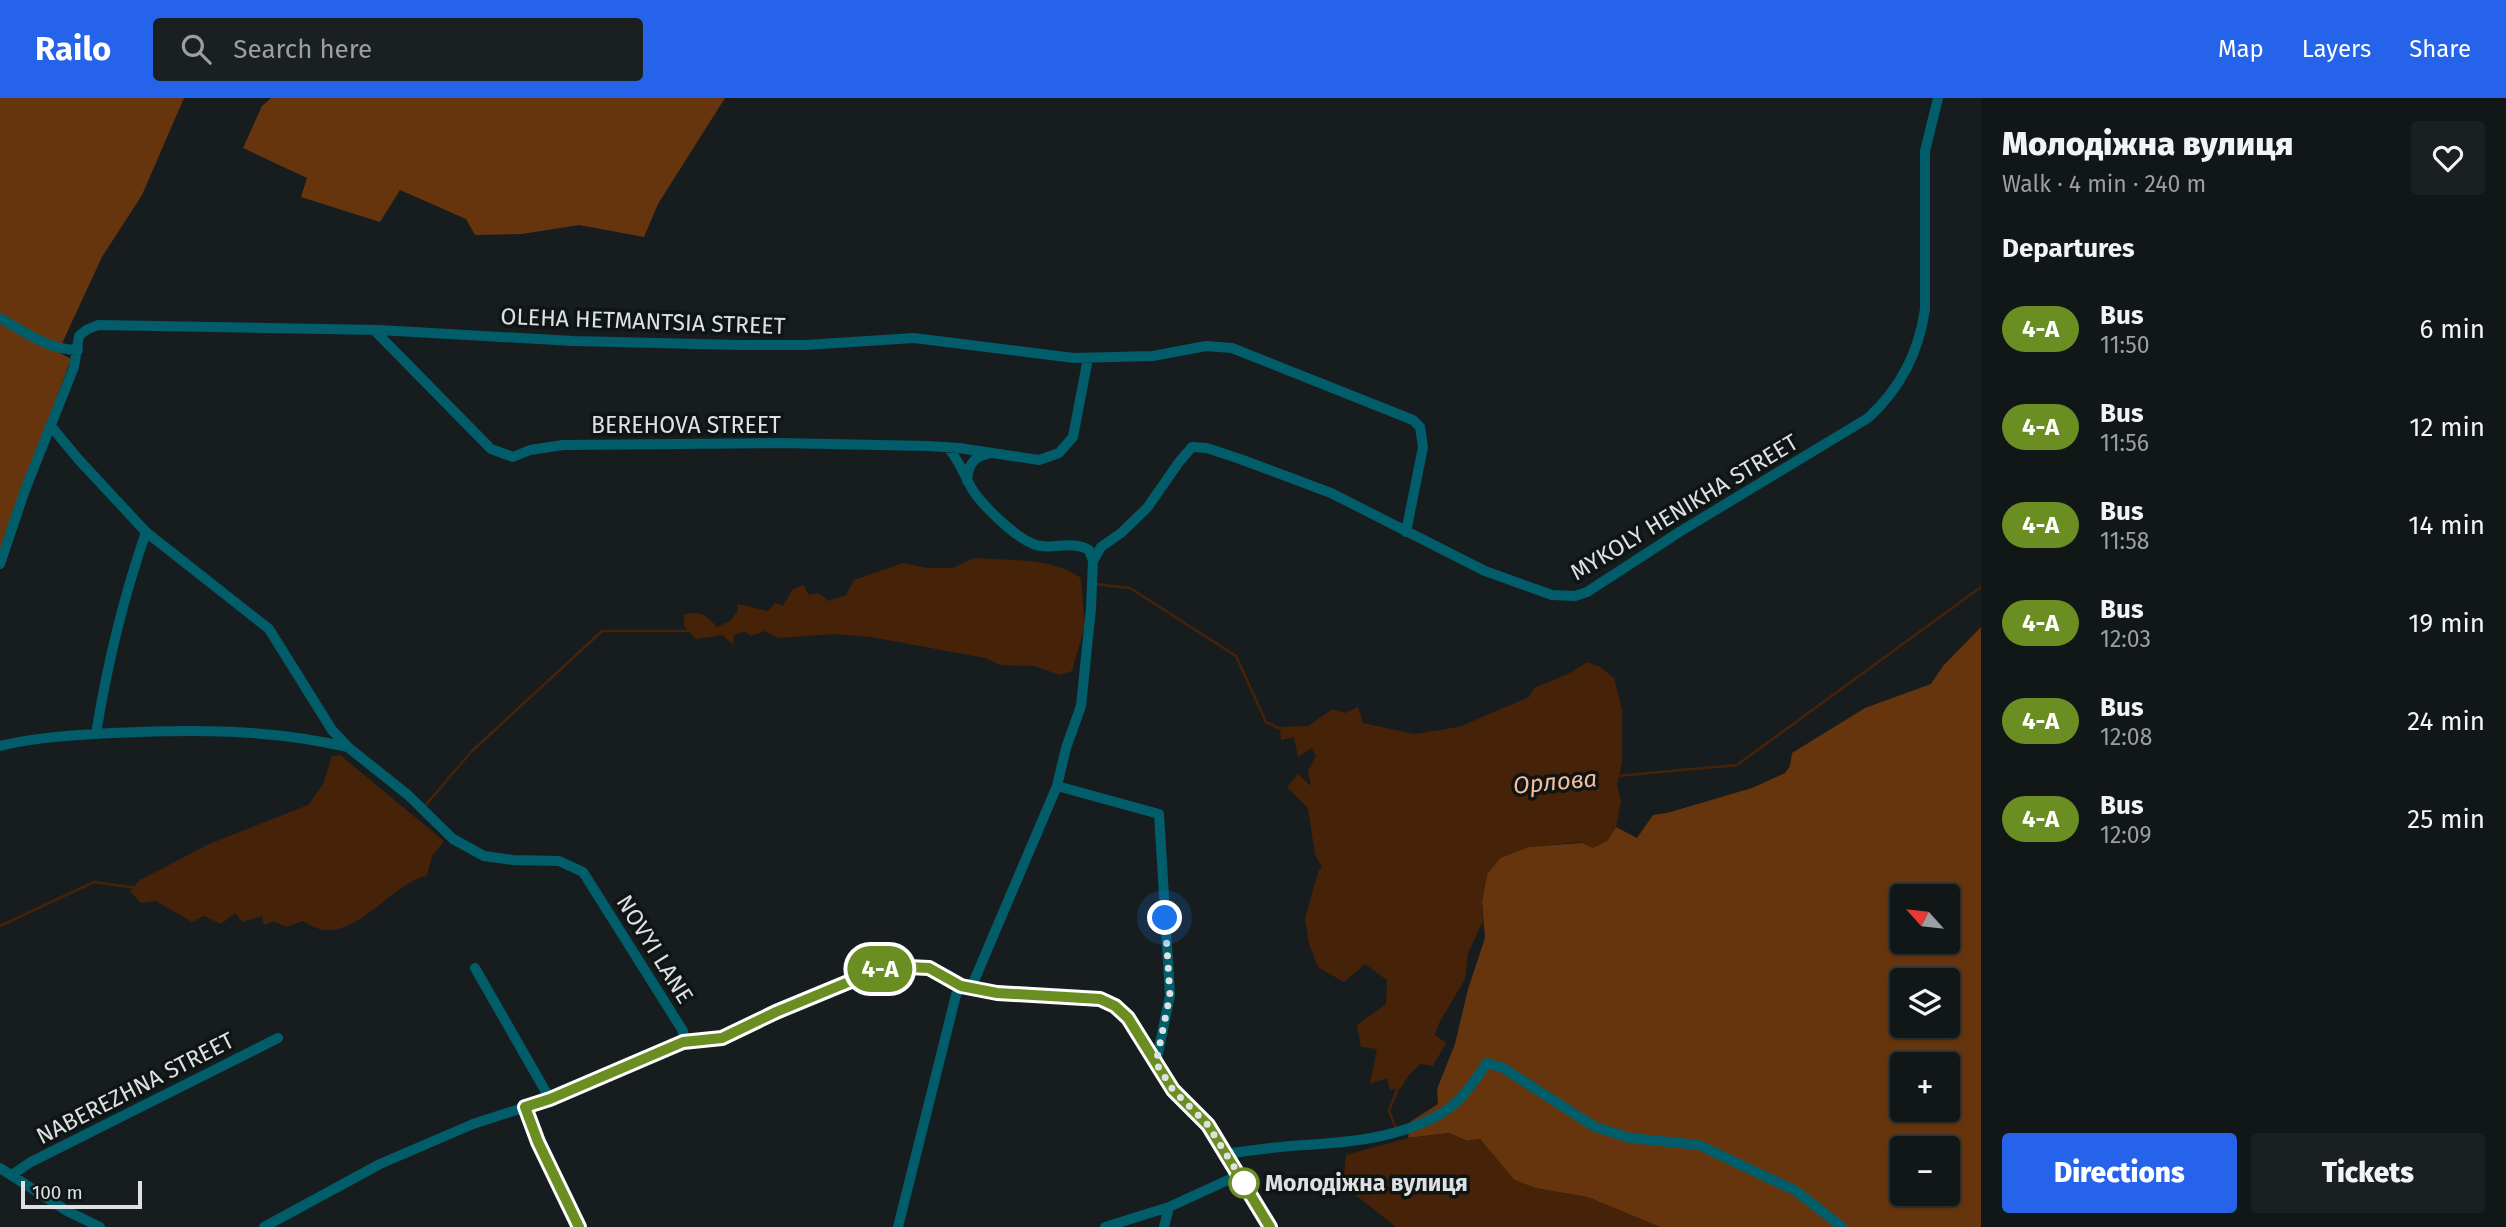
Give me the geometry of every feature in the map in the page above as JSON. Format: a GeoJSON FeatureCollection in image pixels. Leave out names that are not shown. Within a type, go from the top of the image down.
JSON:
{"type":"FeatureCollection","features":[{"type":"Feature","properties":{"kind":"street","name":"MYKOLY HENIKHA STREET"},"geometry":{"type":"LineString","coordinates":[[1093,561],[1101,547],[1121,533],[1147,508],[1187,452],[1192,447],[1203,447],[1331,493],[1485,571],[1552,595],[1575,596],[1597,587],[1703,517],[1868,418],[1884,404],[1907,369],[1922,330],[1925,309],[1925,152],[1938,98]]}},
{"type":"Feature","properties":{"kind":"street"},"geometry":{"type":"LineString","coordinates":[[0,318],[47,345],[62,350],[78,350],[0,564]]}},
{"type":"Feature","properties":{"kind":"street","name":"OLEHA HETMANTSIA STREET"},"geometry":{"type":"LineString","coordinates":[[78,350],[79,336],[98,325],[374,330],[573,341],[726,345],[805,345],[914,338],[1074,358],[1153,356],[1206,346],[1231,348],[1413,420],[1423,437],[1423,447],[1406,532]]}},
{"type":"Feature","properties":{"kind":"street","name":"BEREHOVA STREET"},"geometry":{"type":"LineString","coordinates":[[374,330],[491,449],[513,457],[530,450],[563,445],[780,443],[947,447],[1026,460],[1049,458],[1068,446],[1076,430],[1088,358]]}},
{"type":"Feature","properties":{"kind":"street"},"geometry":{"type":"LineString","coordinates":[[50,425],[146,532],[269,629],[332,730],[349,748]]}},
{"type":"Feature","properties":{"kind":"street"},"geometry":{"type":"LineString","coordinates":[[898,1227],[956,995],[966,987],[1057,786],[1066,748],[1081,706],[1091,608],[1093,561],[1086,548],[1040,547],[1021,538],[974,493],[947,447]]}},
{"type":"Feature","properties":{"kind":"street"},"geometry":{"type":"LineString","coordinates":[[967,481],[970,464],[978,457],[988,454]]}},
{"type":"Feature","properties":{"kind":"street"},"geometry":{"type":"LineString","coordinates":[[96,734],[106,670],[124,596],[146,532]]}},
{"type":"Feature","properties":{"kind":"street"},"geometry":{"type":"LineString","coordinates":[[0,746],[41,737],[180,730],[307,738],[349,748]]}},
{"type":"Feature","properties":{"kind":"street","name":"NOVYI LANE"},"geometry":{"type":"LineString","coordinates":[[349,748],[408,795],[462,846],[495,858],[559,861],[575,867],[589,879],[683,1031],[683,1042]]}},
{"type":"Feature","properties":{"kind":"street"},"geometry":{"type":"LineString","coordinates":[[1057,786],[1159,814],[1170,995],[1156,1063]]}},
{"type":"Feature","properties":{"kind":"street"},"geometry":{"type":"LineString","coordinates":[[264,1227],[380,1164],[473,1124],[550,1099],[683,1042],[722,1038],[776,1012],[887,966],[929,968],[966,987],[997,993],[1100,999],[1108,1002],[1128,1018],[1173,1090],[1208,1125],[1270,1227]]}},
{"type":"Feature","properties":{"kind":"street"},"geometry":{"type":"LineString","coordinates":[[475,968],[550,1099]]}},
{"type":"Feature","properties":{"kind":"street","name":"NABEREZHNA STREET"},"geometry":{"type":"LineString","coordinates":[[12,1175],[29,1163],[278,1038]]}},
{"type":"Feature","properties":{"kind":"street"},"geometry":{"type":"LineString","coordinates":[[1226,1154],[1288,1146],[1332,1144],[1404,1130],[1445,1111],[1470,1086],[1487,1063],[1503,1068],[1585,1120],[1609,1132],[1630,1138],[1699,1144],[1796,1191],[1842,1227]]}},
{"type":"Feature","properties":{"kind":"street"},"geometry":{"type":"LineString","coordinates":[[525,1107],[538,1142],[579,1227]]}},
{"type":"Feature","properties":{"kind":"street"},"geometry":{"type":"LineString","coordinates":[[0,1168],[67,1211],[95,1225]]}},
{"type":"Feature","properties":{"kind":"street"},"geometry":{"type":"LineString","coordinates":[[1105,1227],[1169,1207],[1239,1175]]}},
{"type":"Feature","properties":{"kind":"street"},"geometry":{"type":"LineString","coordinates":[[1164,1227],[1169,1207]]}},
{"type":"Feature","properties":{"kind":"street"},"geometry":{"type":"LineString","coordinates":[[75,1227],[95,1225]]}},
{"type":"Feature","properties":{"kind":"shaded area"},"geometry":{"type":"Polygon","coordinates":[[[0,98],[184,98],[142,195],[102,257],[58,352],[71,359],[0,551],[0,98]]]}},
{"type":"Feature","properties":{"kind":"shaded area"},"geometry":{"type":"Polygon","coordinates":[[[271,98],[725,98],[658,204],[644,237],[579,225],[522,234],[475,235],[466,219],[400,190],[380,222],[301,197],[307,178],[243,148],[262,106],[271,98]]]}},
{"type":"Feature","properties":{"kind":"shaded area"},"geometry":{"type":"Polygon","coordinates":[[[1981,627],[1981,1227],[1660,1227],[1587,1197],[1535,1188],[1514,1180],[1480,1139],[1467,1141],[1449,1133],[1408,1138],[1410,1122],[1438,1104],[1437,1089],[1455,1044],[1468,989],[1485,938],[1482,902],[1487,874],[1500,858],[1528,847],[1607,841],[1616,827],[1637,838],[1653,815],[1752,788],[1785,773],[1790,766],[1792,753],[1865,708],[1931,684],[1943,666],[1981,627]]]}},
{"type":"Feature","properties":{"kind":"water"},"geometry":{"type":"Polygon","coordinates":[[[975,558],[1044,563],[1057,566],[1081,578],[1085,625],[1072,671],[1060,675],[1034,666],[1000,665],[985,658],[871,637],[834,634],[779,638],[764,631],[751,636],[745,631],[734,635],[733,644],[722,635],[696,639],[684,626],[684,615],[699,613],[717,627],[730,621],[738,611],[737,604],[768,611],[775,603],[783,606],[792,590],[803,585],[809,595],[818,593],[828,601],[846,595],[854,580],[903,563],[927,568],[952,568],[975,558]]]}},
{"type":"Feature","properties":{"kind":"water"},"geometry":{"type":"Polygon","coordinates":[[[1587,662],[1600,667],[1614,678],[1622,710],[1622,762],[1617,785],[1621,801],[1616,827],[1607,841],[1593,848],[1580,842],[1528,847],[1500,858],[1487,874],[1482,902],[1483,921],[1468,953],[1465,979],[1438,1025],[1435,1035],[1446,1043],[1433,1066],[1420,1064],[1401,1088],[1390,1090],[1387,1078],[1370,1084],[1377,1049],[1361,1047],[1357,1025],[1386,1004],[1387,980],[1365,964],[1344,982],[1318,967],[1309,944],[1305,919],[1318,872],[1322,867],[1315,855],[1308,808],[1287,787],[1298,774],[1311,786],[1308,771],[1316,756],[1312,748],[1298,757],[1294,737],[1281,740],[1280,727],[1308,726],[1333,709],[1345,713],[1358,707],[1363,723],[1414,734],[1459,727],[1529,697],[1534,688],[1570,673],[1587,662]]]}},
{"type":"Feature","properties":{"kind":"water"},"geometry":{"type":"Polygon","coordinates":[[[340,755],[444,841],[432,856],[427,875],[401,888],[363,917],[350,925],[323,930],[303,921],[286,927],[274,921],[264,925],[262,916],[243,922],[235,913],[221,924],[204,916],[192,922],[156,901],[141,903],[130,891],[140,880],[209,844],[308,805],[323,784],[332,756],[340,755]]]}},
{"type":"Feature","properties":{"kind":"water"},"geometry":{"type":"Polygon","coordinates":[[[1449,1133],[1467,1141],[1480,1139],[1514,1180],[1535,1188],[1587,1197],[1660,1227],[1396,1227],[1343,1185],[1346,1155],[1408,1138],[1449,1133]]]}},
{"type":"Feature","properties":{"kind":"waterway"},"geometry":{"type":"LineString","coordinates":[[1095,584],[1130,588],[1236,656],[1266,722],[1283,730]]}},
{"type":"Feature","properties":{"kind":"waterway","name":"Орлова"},"geometry":{"type":"LineString","coordinates":[[1616,776],[1737,765],[1981,587]]}},
{"type":"Feature","properties":{"kind":"waterway"},"geometry":{"type":"LineString","coordinates":[[424,807],[471,752],[602,631],[691,631]]}},
{"type":"Feature","properties":{"kind":"waterway"},"geometry":{"type":"LineString","coordinates":[[0,926],[94,882],[137,888]]}},
{"type":"Feature","properties":{"kind":"waterway","name":"Орлова"},"geometry":{"type":"LineString","coordinates":[[1396,1128],[1389,1111],[1399,1085]]}},
{"type":"Feature","properties":{"kind":"bus line","name":"4-А"},"geometry":{"type":"LineString","coordinates":[[579,1227],[538,1142],[525,1107],[550,1099],[683,1042],[722,1038],[776,1012],[887,966],[907,965],[929,968],[961,986],[997,993],[1100,999],[1115,1006],[1128,1018],[1173,1090],[1208,1125],[1270,1227]]}},
{"type":"Feature","properties":{"kind":"place","name":"Молодіжна вулиця"},"geometry":{"type":"Point","coordinates":[1244,1183]}},
{"type":"Feature","properties":{"kind":"route"},"geometry":{"type":"LineString","coordinates":[[1165,918],[1170,995],[1156,1063],[1173,1090],[1208,1125],[1244,1183]]}}]}
